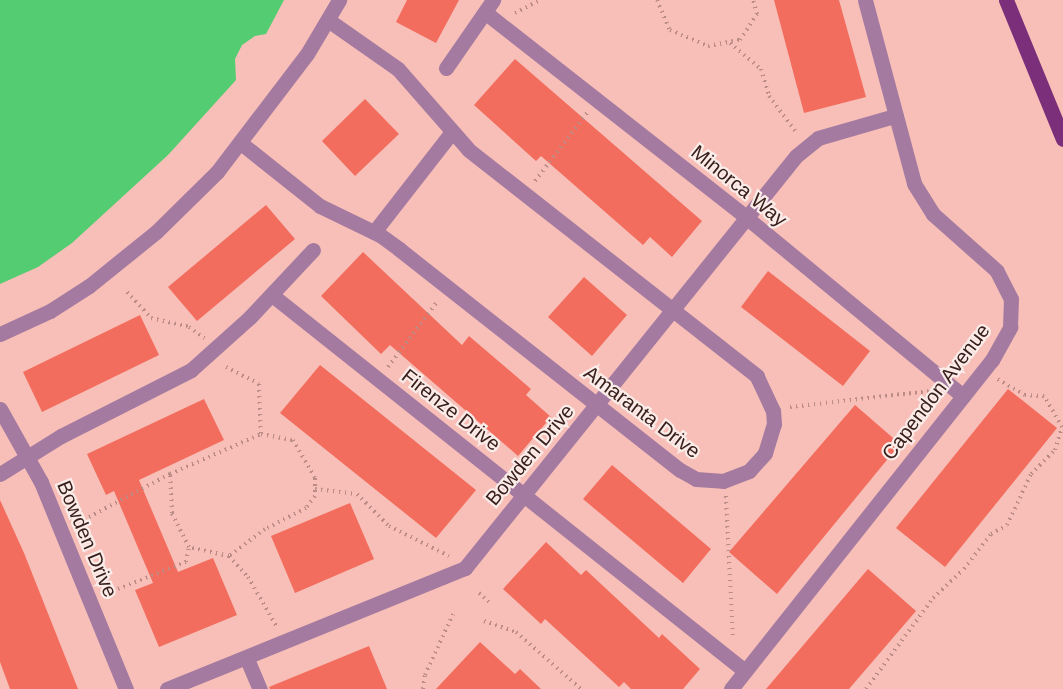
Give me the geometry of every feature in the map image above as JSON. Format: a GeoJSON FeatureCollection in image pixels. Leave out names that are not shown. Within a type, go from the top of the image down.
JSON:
{"type":"FeatureCollection","features":[{"type":"Feature","properties":{"kind":"main road"},"geometry":{"type":"LineString","coordinates":[[1006,0],[1063,139]]}},
{"type":"Feature","properties":{"kind":"street"},"geometry":{"type":"LineString","coordinates":[[0,334],[50,311],[89,286],[156,232],[242,144],[328,20],[339,0]]}},
{"type":"Feature","properties":{"kind":"street","name":"Capendon Avenue"},"geometry":{"type":"LineString","coordinates":[[730,689],[963,396],[1003,344],[1010,327],[1011,299],[997,271],[952,234],[923,200],[906,162],[865,0]]}},
{"type":"Feature","properties":{"kind":"street"},"geometry":{"type":"LineString","coordinates":[[446,68],[492,11]]}},
{"type":"Feature","properties":{"kind":"street","name":"Minorca Way"},"geometry":{"type":"LineString","coordinates":[[492,11],[597,100],[963,396]]}},
{"type":"Feature","properties":{"kind":"street","name":"Amaranta Drive"},"geometry":{"type":"LineString","coordinates":[[242,144],[320,207],[374,232],[696,479],[723,481],[749,471],[758,462],[771,440],[774,424],[764,386],[751,370],[451,133],[398,69],[328,20]]}},
{"type":"Feature","properties":{"kind":"street","name":"Bowden Drive"},"geometry":{"type":"LineString","coordinates":[[167,689],[453,576],[465,568],[524,492],[598,406],[806,146],[834,132],[894,116]]}},
{"type":"Feature","properties":{"kind":"street"},"geometry":{"type":"LineString","coordinates":[[374,232],[451,133]]}},
{"type":"Feature","properties":{"kind":"street"},"geometry":{"type":"LineString","coordinates":[[0,474],[190,370],[272,295],[313,250]]}},
{"type":"Feature","properties":{"kind":"street","name":"Firenze Drive"},"geometry":{"type":"LineString","coordinates":[[272,295],[524,492],[745,671]]}},
{"type":"Feature","properties":{"kind":"street","name":"Bowden Drive"},"geometry":{"type":"LineString","coordinates":[[0,408],[49,502],[126,689]]}},
{"type":"Feature","properties":{"kind":"street"},"geometry":{"type":"LineString","coordinates":[[247,659],[260,689]]}},
{"type":"Feature","properties":{"kind":"path"},"geometry":{"type":"LineString","coordinates":[[492,11],[541,0]]}},
{"type":"Feature","properties":{"kind":"path"},"geometry":{"type":"LineString","coordinates":[[657,0],[670,30],[708,46],[740,40],[757,14],[753,0]]}},
{"type":"Feature","properties":{"kind":"path"},"geometry":{"type":"LineString","coordinates":[[729,42],[761,69],[769,96],[796,132]]}},
{"type":"Feature","properties":{"kind":"path"},"geometry":{"type":"LineString","coordinates":[[534,182],[597,100]]}},
{"type":"Feature","properties":{"kind":"path"},"geometry":{"type":"LineString","coordinates":[[128,292],[151,318],[189,327],[204,338]]}},
{"type":"Feature","properties":{"kind":"path"},"geometry":{"type":"LineString","coordinates":[[378,379],[442,296]]}},
{"type":"Feature","properties":{"kind":"path"},"geometry":{"type":"LineString","coordinates":[[226,367],[259,384],[261,434]]}},
{"type":"Feature","properties":{"kind":"path"},"geometry":{"type":"LineString","coordinates":[[866,689],[933,598],[964,569],[991,534],[1007,525],[1031,474],[1055,450],[1062,428],[1044,396],[1025,395],[993,378]]}},
{"type":"Feature","properties":{"kind":"path"},"geometry":{"type":"LineString","coordinates":[[786,408],[936,390]]}},
{"type":"Feature","properties":{"kind":"path"},"geometry":{"type":"LineString","coordinates":[[89,516],[170,474],[261,434],[293,440],[315,478],[315,489],[306,508],[265,529],[229,556]]}},
{"type":"Feature","properties":{"kind":"path"},"geometry":{"type":"LineString","coordinates":[[118,589],[186,562],[189,547],[172,513],[170,474]]}},
{"type":"Feature","properties":{"kind":"path"},"geometry":{"type":"LineString","coordinates":[[315,489],[357,494],[389,526],[449,556]]}},
{"type":"Feature","properties":{"kind":"path"},"geometry":{"type":"LineString","coordinates":[[725,492],[733,642]]}},
{"type":"Feature","properties":{"kind":"path"},"geometry":{"type":"LineString","coordinates":[[189,547],[229,556],[248,577],[278,630]]}},
{"type":"Feature","properties":{"kind":"path"},"geometry":{"type":"LineString","coordinates":[[478,593],[489,602]]}},
{"type":"Feature","properties":{"kind":"path"},"geometry":{"type":"LineString","coordinates":[[423,689],[425,675],[453,614]]}},
{"type":"Feature","properties":{"kind":"path"},"geometry":{"type":"LineString","coordinates":[[484,621],[516,632],[581,689]]}},
{"type":"Feature","properties":{"kind":"shaded area"},"geometry":{"type":"Polygon","coordinates":[[[0,0],[284,0],[266,34],[255,36],[242,45],[235,59],[236,80],[168,155],[72,243],[38,267],[0,284],[0,0]]]}},
{"type":"Feature","properties":{"kind":"building"},"geometry":{"type":"Polygon","coordinates":[[[407,0],[459,0],[436,43],[396,22],[407,0]]]}},
{"type":"Feature","properties":{"kind":"building"},"geometry":{"type":"Polygon","coordinates":[[[774,0],[839,0],[866,97],[804,113],[774,0]]]}},
{"type":"Feature","properties":{"kind":"building"},"geometry":{"type":"Polygon","coordinates":[[[515,59],[702,221],[672,257],[650,237],[643,245],[541,156],[536,161],[474,105],[515,59]]]}},
{"type":"Feature","properties":{"kind":"building"},"geometry":{"type":"Polygon","coordinates":[[[365,99],[399,134],[355,176],[322,141],[365,99]]]}},
{"type":"Feature","properties":{"kind":"building"},"geometry":{"type":"Polygon","coordinates":[[[266,205],[295,239],[197,321],[168,287],[266,205]]]}},
{"type":"Feature","properties":{"kind":"building"},"geometry":{"type":"Polygon","coordinates":[[[363,252],[462,345],[469,336],[531,389],[526,395],[551,417],[518,456],[390,345],[381,354],[321,296],[363,252]]]}},
{"type":"Feature","properties":{"kind":"building"},"geometry":{"type":"Polygon","coordinates":[[[768,271],[870,351],[843,386],[741,307],[768,271]]]}},
{"type":"Feature","properties":{"kind":"building"},"geometry":{"type":"Polygon","coordinates":[[[584,277],[627,315],[592,356],[548,317],[584,277]]]}},
{"type":"Feature","properties":{"kind":"building"},"geometry":{"type":"Polygon","coordinates":[[[140,315],[159,355],[42,412],[23,372],[140,315]]]}},
{"type":"Feature","properties":{"kind":"building"},"geometry":{"type":"Polygon","coordinates":[[[320,365],[476,490],[436,538],[280,413],[320,365]]]}},
{"type":"Feature","properties":{"kind":"building"},"geometry":{"type":"Polygon","coordinates":[[[1008,389],[1057,428],[945,567],[896,528],[1008,389]]]}},
{"type":"Feature","properties":{"kind":"building"},"geometry":{"type":"Polygon","coordinates":[[[204,399],[224,440],[139,480],[178,572],[213,558],[237,615],[159,647],[135,590],[153,583],[114,491],[106,495],[87,454],[204,399]]]}},
{"type":"Feature","properties":{"kind":"building"},"geometry":{"type":"Polygon","coordinates":[[[855,405],[900,444],[777,594],[729,552],[855,405]]]}},
{"type":"Feature","properties":{"kind":"building"},"geometry":{"type":"Polygon","coordinates":[[[612,465],[711,549],[683,583],[583,499],[612,465]]]}},
{"type":"Feature","properties":{"kind":"building"},"geometry":{"type":"Polygon","coordinates":[[[0,500],[24,553],[78,689],[10,689],[0,662],[0,500]]]}},
{"type":"Feature","properties":{"kind":"building"},"geometry":{"type":"Polygon","coordinates":[[[350,503],[374,559],[295,593],[271,536],[350,503]]]}},
{"type":"Feature","properties":{"kind":"building"},"geometry":{"type":"Polygon","coordinates":[[[546,542],[581,575],[586,570],[659,638],[662,634],[700,669],[683,689],[631,689],[624,682],[619,687],[545,619],[541,624],[503,589],[546,542]]]}},
{"type":"Feature","properties":{"kind":"building"},"geometry":{"type":"Polygon","coordinates":[[[868,569],[916,611],[849,689],[766,689],[868,569]]]}},
{"type":"Feature","properties":{"kind":"building"},"geometry":{"type":"Polygon","coordinates":[[[480,642],[515,674],[520,669],[541,689],[436,689],[480,642]]]}},
{"type":"Feature","properties":{"kind":"building"},"geometry":{"type":"Polygon","coordinates":[[[369,646],[387,689],[270,689],[269,687],[369,646]]]}}]}
